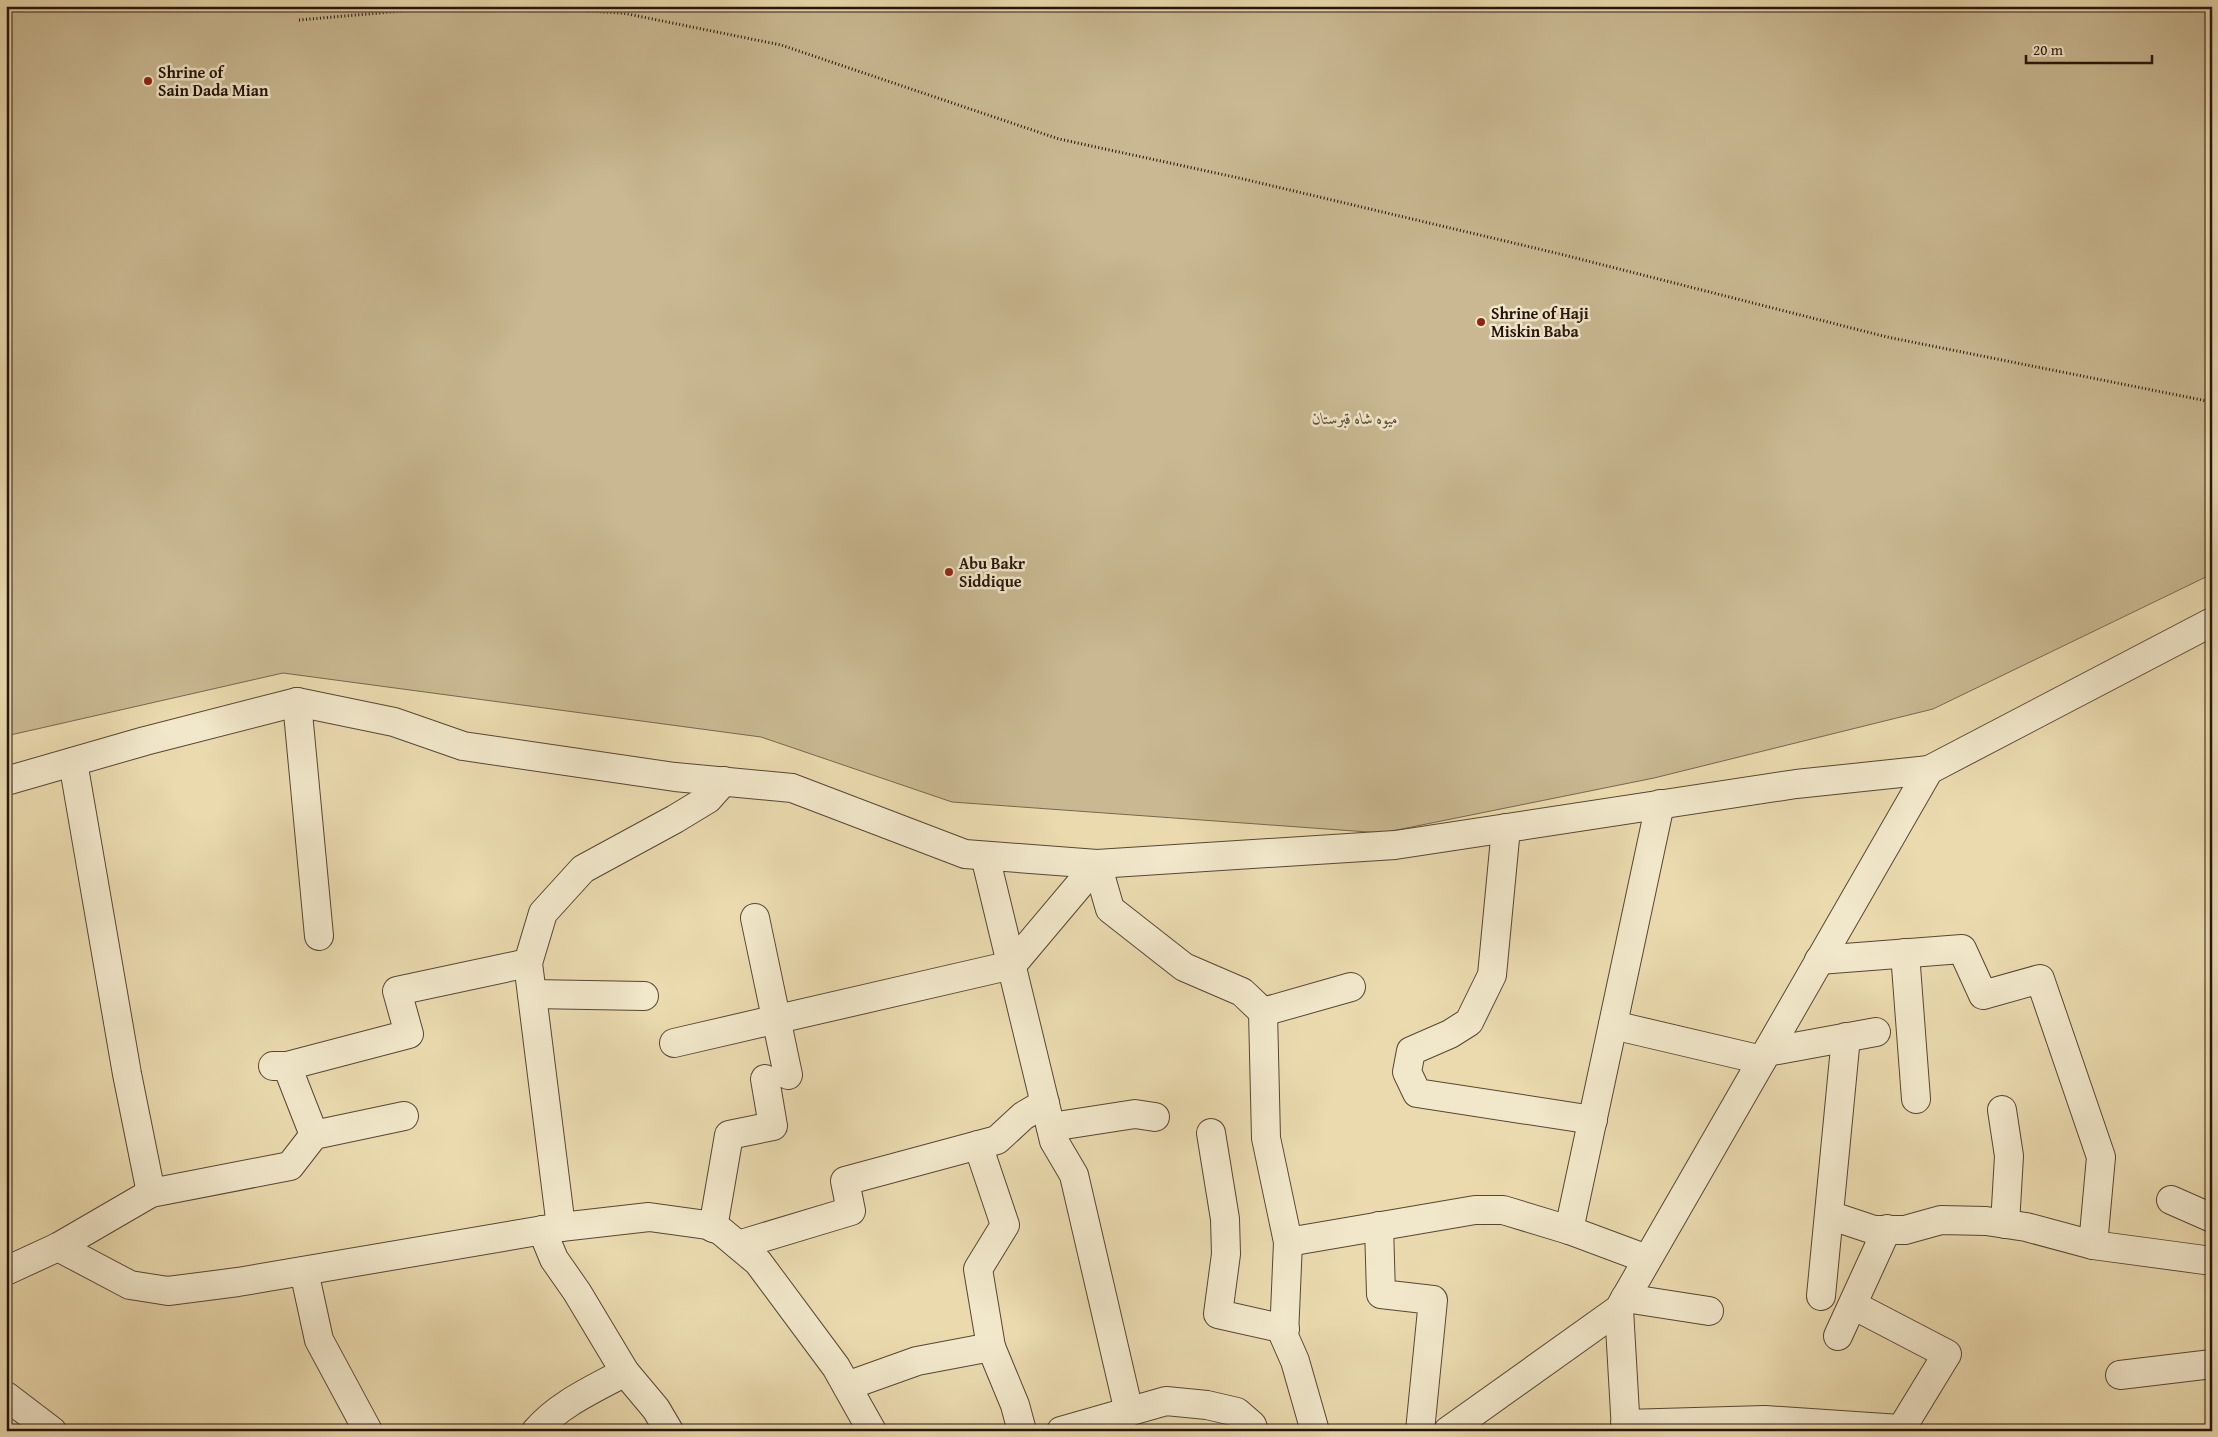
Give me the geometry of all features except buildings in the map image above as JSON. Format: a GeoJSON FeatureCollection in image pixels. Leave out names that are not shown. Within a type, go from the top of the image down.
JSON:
{"type":"FeatureCollection","features":[{"type":"Feature","properties":{"kind":"street"},"geometry":{"type":"LineString","coordinates":[[6,781],[297,702],[394,722],[462,746],[675,777],[792,788],[965,854],[1097,864],[1395,845],[1796,784],[1929,770],[2212,622]]}},
{"type":"Feature","properties":{"kind":"street"},"geometry":{"type":"LineString","coordinates":[[297,702],[320,936]]}},
{"type":"Feature","properties":{"kind":"street"},"geometry":{"type":"LineString","coordinates":[[73,762],[127,1074],[151,1193]]}},
{"type":"Feature","properties":{"kind":"street"},"geometry":{"type":"LineString","coordinates":[[1448,1431],[1622,1304],[1929,770]]}},
{"type":"Feature","properties":{"kind":"street"},"geometry":{"type":"LineString","coordinates":[[669,1431],[656,1409],[625,1372],[577,1292],[554,1259],[528,963],[543,913],[583,869],[692,809],[708,799],[724,781]]}},
{"type":"Feature","properties":{"kind":"street"},"geometry":{"type":"LineString","coordinates":[[1569,1230],[1660,804]]}},
{"type":"Feature","properties":{"kind":"street"},"geometry":{"type":"LineString","coordinates":[[1506,828],[1492,976],[1469,1022],[1450,1034],[1411,1051],[1407,1072],[1417,1093],[1593,1120]]}},
{"type":"Feature","properties":{"kind":"street"},"geometry":{"type":"LineString","coordinates":[[985,856],[1054,1141],[1074,1175],[1129,1412]]}},
{"type":"Feature","properties":{"kind":"street"},"geometry":{"type":"LineString","coordinates":[[674,1042],[1012,965],[1097,864]]}},
{"type":"Feature","properties":{"kind":"street"},"geometry":{"type":"LineString","coordinates":[[1097,864],[1110,909],[1184,967],[1242,992],[1263,1012],[1266,1138],[1288,1242],[1284,1336],[1295,1361],[1315,1431]]}},
{"type":"Feature","properties":{"kind":"street"},"geometry":{"type":"LineString","coordinates":[[713,1228],[729,1135],[773,1126],[776,1077],[776,1019],[755,918]]}},
{"type":"Feature","properties":{"kind":"street"},"geometry":{"type":"LineString","coordinates":[[1819,960],[1962,949],[1984,995],[2040,978],[2101,1157],[2093,1245]]}},
{"type":"Feature","properties":{"kind":"street"},"geometry":{"type":"LineString","coordinates":[[1905,953],[1916,1099]]}},
{"type":"Feature","properties":{"kind":"street"},"geometry":{"type":"LineString","coordinates":[[314,1135],[280,1066],[409,1034],[397,992],[528,963]]}},
{"type":"Feature","properties":{"kind":"street"},"geometry":{"type":"LineString","coordinates":[[1263,1012],[1351,987]]}},
{"type":"Feature","properties":{"kind":"street"},"geometry":{"type":"LineString","coordinates":[[532,994],[644,996]]}},
{"type":"Feature","properties":{"kind":"street"},"geometry":{"type":"LineString","coordinates":[[1613,1025],[1764,1056],[1876,1032]]}},
{"type":"Feature","properties":{"kind":"street"},"geometry":{"type":"LineString","coordinates":[[1821,1296],[1846,1037]]}},
{"type":"Feature","properties":{"kind":"street"},"geometry":{"type":"LineString","coordinates":[[2002,1110],[2009,1156],[2005,1224]]}},
{"type":"Feature","properties":{"kind":"street"},"geometry":{"type":"LineString","coordinates":[[738,1245],[850,1210],[845,1180],[997,1140],[1023,1116],[1135,1114],[1155,1117]]}},
{"type":"Feature","properties":{"kind":"street"},"geometry":{"type":"LineString","coordinates":[[6,1271],[58,1247],[151,1193],[290,1166],[314,1135],[404,1116]]}},
{"type":"Feature","properties":{"kind":"street"},"geometry":{"type":"LineString","coordinates":[[1211,1133],[1225,1219],[1226,1254],[1218,1314],[1285,1329]]}},
{"type":"Feature","properties":{"kind":"street"},"geometry":{"type":"LineString","coordinates":[[978,1145],[1005,1225],[978,1269],[991,1347],[1015,1404],[1022,1431]]}},
{"type":"Feature","properties":{"kind":"street"},"geometry":{"type":"LineString","coordinates":[[2172,1200],[2212,1218]]}},
{"type":"Feature","properties":{"kind":"street"},"geometry":{"type":"LineString","coordinates":[[1288,1242],[1475,1210],[1503,1210],[1569,1230],[1647,1260]]}},
{"type":"Feature","properties":{"kind":"street"},"geometry":{"type":"LineString","coordinates":[[1829,1215],[1874,1230],[1905,1230],[1941,1220],[1986,1221],[2093,1245],[2212,1261]]}},
{"type":"Feature","properties":{"kind":"street"},"geometry":{"type":"LineString","coordinates":[[58,1247],[130,1285],[168,1291],[304,1271],[551,1228],[649,1217],[713,1228],[721,1231],[758,1262],[836,1367],[872,1431]]}},
{"type":"Feature","properties":{"kind":"street"},"geometry":{"type":"LineString","coordinates":[[1379,1226],[1381,1294],[1433,1300],[1420,1431]]}},
{"type":"Feature","properties":{"kind":"street"},"geometry":{"type":"LineString","coordinates":[[1838,1336],[1887,1229]]}},
{"type":"Feature","properties":{"kind":"street"},"geometry":{"type":"LineString","coordinates":[[304,1271],[319,1340],[368,1431]]}},
{"type":"Feature","properties":{"kind":"street"},"geometry":{"type":"LineString","coordinates":[[1622,1304],[1709,1311]]}},
{"type":"Feature","properties":{"kind":"street"},"geometry":{"type":"LineString","coordinates":[[1622,1304],[1626,1427],[1765,1420],[1900,1430],[1946,1354],[1852,1305]]}},
{"type":"Feature","properties":{"kind":"street"},"geometry":{"type":"LineString","coordinates":[[847,1386],[917,1360],[991,1347]]}},
{"type":"Feature","properties":{"kind":"street"},"geometry":{"type":"LineString","coordinates":[[2120,1374],[2212,1364]]}},
{"type":"Feature","properties":{"kind":"street"},"geometry":{"type":"LineString","coordinates":[[536,1431],[545,1420],[570,1402],[625,1372]]}},
{"type":"Feature","properties":{"kind":"street"},"geometry":{"type":"LineString","coordinates":[[6,1396],[52,1431]]}},
{"type":"Feature","properties":{"kind":"street"},"geometry":{"type":"LineString","coordinates":[[1061,1431],[1166,1401],[1207,1405],[1237,1412],[1252,1425],[1254,1431]]}},
{"type":"Feature","properties":{"kind":"path"},"geometry":{"type":"LineString","coordinates":[[299,20],[459,6]]}},
{"type":"Feature","properties":{"kind":"path"},"geometry":{"type":"LineString","coordinates":[[495,6],[623,13],[781,45],[1059,139],[1240,178],[1540,249],[1887,337],[2212,402]]}},
{"type":"Feature","properties":{"kind":"green space","name":"میوہ شاہ قبرستان"},"geometry":{"type":"Polygon","coordinates":[[[6,6],[2212,6],[2212,574],[1933,709],[1654,778],[1382,833],[952,802],[761,737],[283,673],[6,736],[6,6]]]}},
{"type":"Feature","properties":{"kind":"place","name":"Shrine of Sain Dada Mian"},"geometry":{"type":"Point","coordinates":[148,81]}},
{"type":"Feature","properties":{"kind":"place","name":"Shrine of Haji Miskin Baba"},"geometry":{"type":"Point","coordinates":[1481,322]}},
{"type":"Feature","properties":{"kind":"place","name":"Abu Bakr Siddique"},"geometry":{"type":"Point","coordinates":[949,572]}}]}
